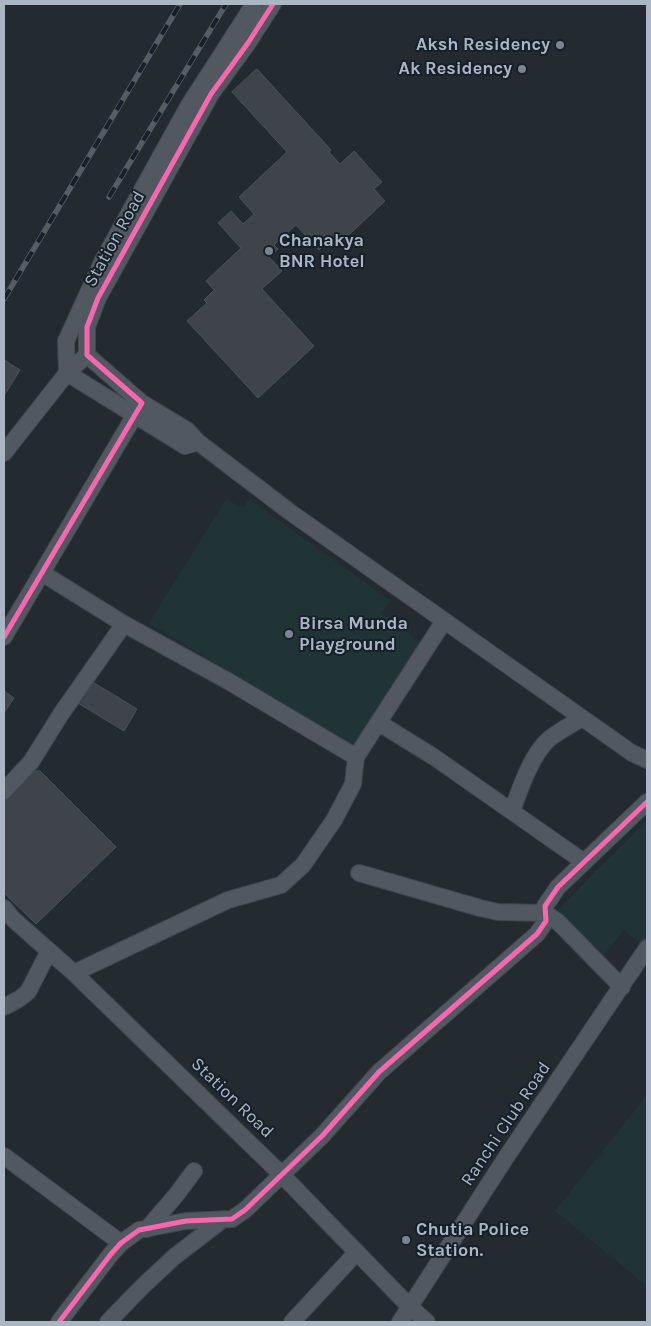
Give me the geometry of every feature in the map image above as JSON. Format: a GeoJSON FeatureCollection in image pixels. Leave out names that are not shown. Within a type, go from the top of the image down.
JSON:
{"type":"FeatureCollection","features":[{"type":"Feature","properties":{"kind":"street"},"geometry":{"type":"LineString","coordinates":[[67,373],[66,341],[103,260],[189,105],[254,4]]}},
{"type":"Feature","properties":{"kind":"street","name":"Station Road"},"geometry":{"type":"LineString","coordinates":[[88,355],[87,327],[98,298],[211,94],[248,43],[273,4]]}},
{"type":"Feature","properties":{"kind":"street"},"geometry":{"type":"LineString","coordinates":[[4,453],[67,373],[88,355],[138,410]]}},
{"type":"Feature","properties":{"kind":"street"},"geometry":{"type":"LineString","coordinates":[[67,373],[138,410],[185,446],[198,442],[290,512],[632,753],[647,760]]}},
{"type":"Feature","properties":{"kind":"street"},"geometry":{"type":"LineString","coordinates":[[4,637],[138,410]]}},
{"type":"Feature","properties":{"kind":"street"},"geometry":{"type":"LineString","coordinates":[[42,573],[124,624],[356,757]]}},
{"type":"Feature","properties":{"kind":"street"},"geometry":{"type":"LineString","coordinates":[[74,973],[228,900],[281,885],[303,866],[334,820],[353,784],[356,757],[444,621]]}},
{"type":"Feature","properties":{"kind":"street"},"geometry":{"type":"LineString","coordinates":[[4,791],[31,762],[124,624]]}},
{"type":"Feature","properties":{"kind":"street"},"geometry":{"type":"LineString","coordinates":[[512,811],[520,788],[535,757],[558,732],[582,718]]}},
{"type":"Feature","properties":{"kind":"street"},"geometry":{"type":"LineString","coordinates":[[379,723],[434,757],[584,862]]}},
{"type":"Feature","properties":{"kind":"street"},"geometry":{"type":"LineString","coordinates":[[59,1322],[121,1243],[139,1230],[186,1221],[232,1219],[244,1210],[322,1136],[379,1072],[537,934],[546,921],[545,906],[558,887],[647,802]]}},
{"type":"Feature","properties":{"kind":"street"},"geometry":{"type":"LineString","coordinates":[[359,873],[498,912],[545,914],[558,922],[622,987]]}},
{"type":"Feature","properties":{"kind":"street","name":"Station Road"},"geometry":{"type":"LineString","coordinates":[[4,908],[74,973],[281,1174],[410,1307],[428,1322]]}},
{"type":"Feature","properties":{"kind":"street","name":"Ranchi Club Road"},"geometry":{"type":"LineString","coordinates":[[400,1322],[505,1159],[647,948]]}},
{"type":"Feature","properties":{"kind":"street"},"geometry":{"type":"LineString","coordinates":[[4,1007],[19,1000],[28,992],[49,951]]}},
{"type":"Feature","properties":{"kind":"street"},"geometry":{"type":"LineString","coordinates":[[4,1156],[121,1243]]}},
{"type":"Feature","properties":{"kind":"street"},"geometry":{"type":"LineString","coordinates":[[147,1229],[178,1194],[194,1171]]}},
{"type":"Feature","properties":{"kind":"street"},"geometry":{"type":"LineString","coordinates":[[108,1322],[155,1274],[220,1221]]}},
{"type":"Feature","properties":{"kind":"street"},"geometry":{"type":"LineString","coordinates":[[292,1322],[357,1252]]}},
{"type":"Feature","properties":{"kind":"green space","name":"Birsa Munda Playground"},"geometry":{"type":"Polygon","coordinates":[[[226,499],[243,508],[249,499],[391,601],[381,613],[425,646],[355,747],[149,623],[226,499]]]}},
{"type":"Feature","properties":{"kind":"green space"},"geometry":{"type":"Polygon","coordinates":[[[647,819],[647,949],[624,930],[604,955],[558,910],[647,819]]]}},
{"type":"Feature","properties":{"kind":"green space"},"geometry":{"type":"Polygon","coordinates":[[[647,1095],[647,1286],[555,1211],[647,1095]]]}},
{"type":"Feature","properties":{"kind":"building"},"geometry":{"type":"Polygon","coordinates":[[[257,69],[331,150],[329,152],[340,164],[354,151],[382,182],[374,189],[385,201],[338,245],[331,238],[319,250],[296,225],[274,245],[278,249],[269,257],[282,271],[262,289],[314,346],[258,398],[187,321],[207,303],[204,300],[214,290],[206,281],[241,248],[218,223],[231,211],[243,224],[254,214],[239,197],[287,152],[232,92],[257,69]]]}},
{"type":"Feature","properties":{"kind":"building"},"geometry":{"type":"Polygon","coordinates":[[[4,360],[20,370],[4,396],[4,360]]]}},
{"type":"Feature","properties":{"kind":"building"},"geometry":{"type":"Polygon","coordinates":[[[91,681],[137,709],[124,731],[78,703],[91,681]]]}},
{"type":"Feature","properties":{"kind":"building"},"geometry":{"type":"Polygon","coordinates":[[[4,691],[14,698],[4,713],[4,691]]]}},
{"type":"Feature","properties":{"kind":"building"},"geometry":{"type":"Polygon","coordinates":[[[40,771],[116,847],[36,924],[4,893],[4,797],[26,772],[40,771]]]}},
{"type":"Feature","properties":{"kind":"railway"},"geometry":{"type":"LineString","coordinates":[[4,299],[180,4]]}},
{"type":"Feature","properties":{"kind":"railway"},"geometry":{"type":"LineString","coordinates":[[109,197],[226,4]]}},
{"type":"Feature","properties":{"kind":"cycle path"},"geometry":{"type":"LineString","coordinates":[[4,637],[142,403],[87,355],[87,327],[98,298],[211,94],[248,43],[273,4]]}},
{"type":"Feature","properties":{"kind":"cycle path"},"geometry":{"type":"LineString","coordinates":[[59,1322],[111,1254],[121,1243],[139,1230],[186,1221],[232,1219],[245,1210],[322,1136],[379,1072],[537,934],[546,921],[545,906],[558,887],[647,802]]}},
{"type":"Feature","properties":{"kind":"place","name":"Aksh Residency"},"geometry":{"type":"Point","coordinates":[560,45]}},
{"type":"Feature","properties":{"kind":"place","name":"Ak Residency"},"geometry":{"type":"Point","coordinates":[522,69]}},
{"type":"Feature","properties":{"kind":"place","name":"Chanakya BNR Hotel"},"geometry":{"type":"Point","coordinates":[269,251]}},
{"type":"Feature","properties":{"kind":"place","name":"Birsa Munda Playground"},"geometry":{"type":"Point","coordinates":[289,634]}},
{"type":"Feature","properties":{"kind":"place","name":"Chutia Police Station."},"geometry":{"type":"Point","coordinates":[406,1240]}}]}
